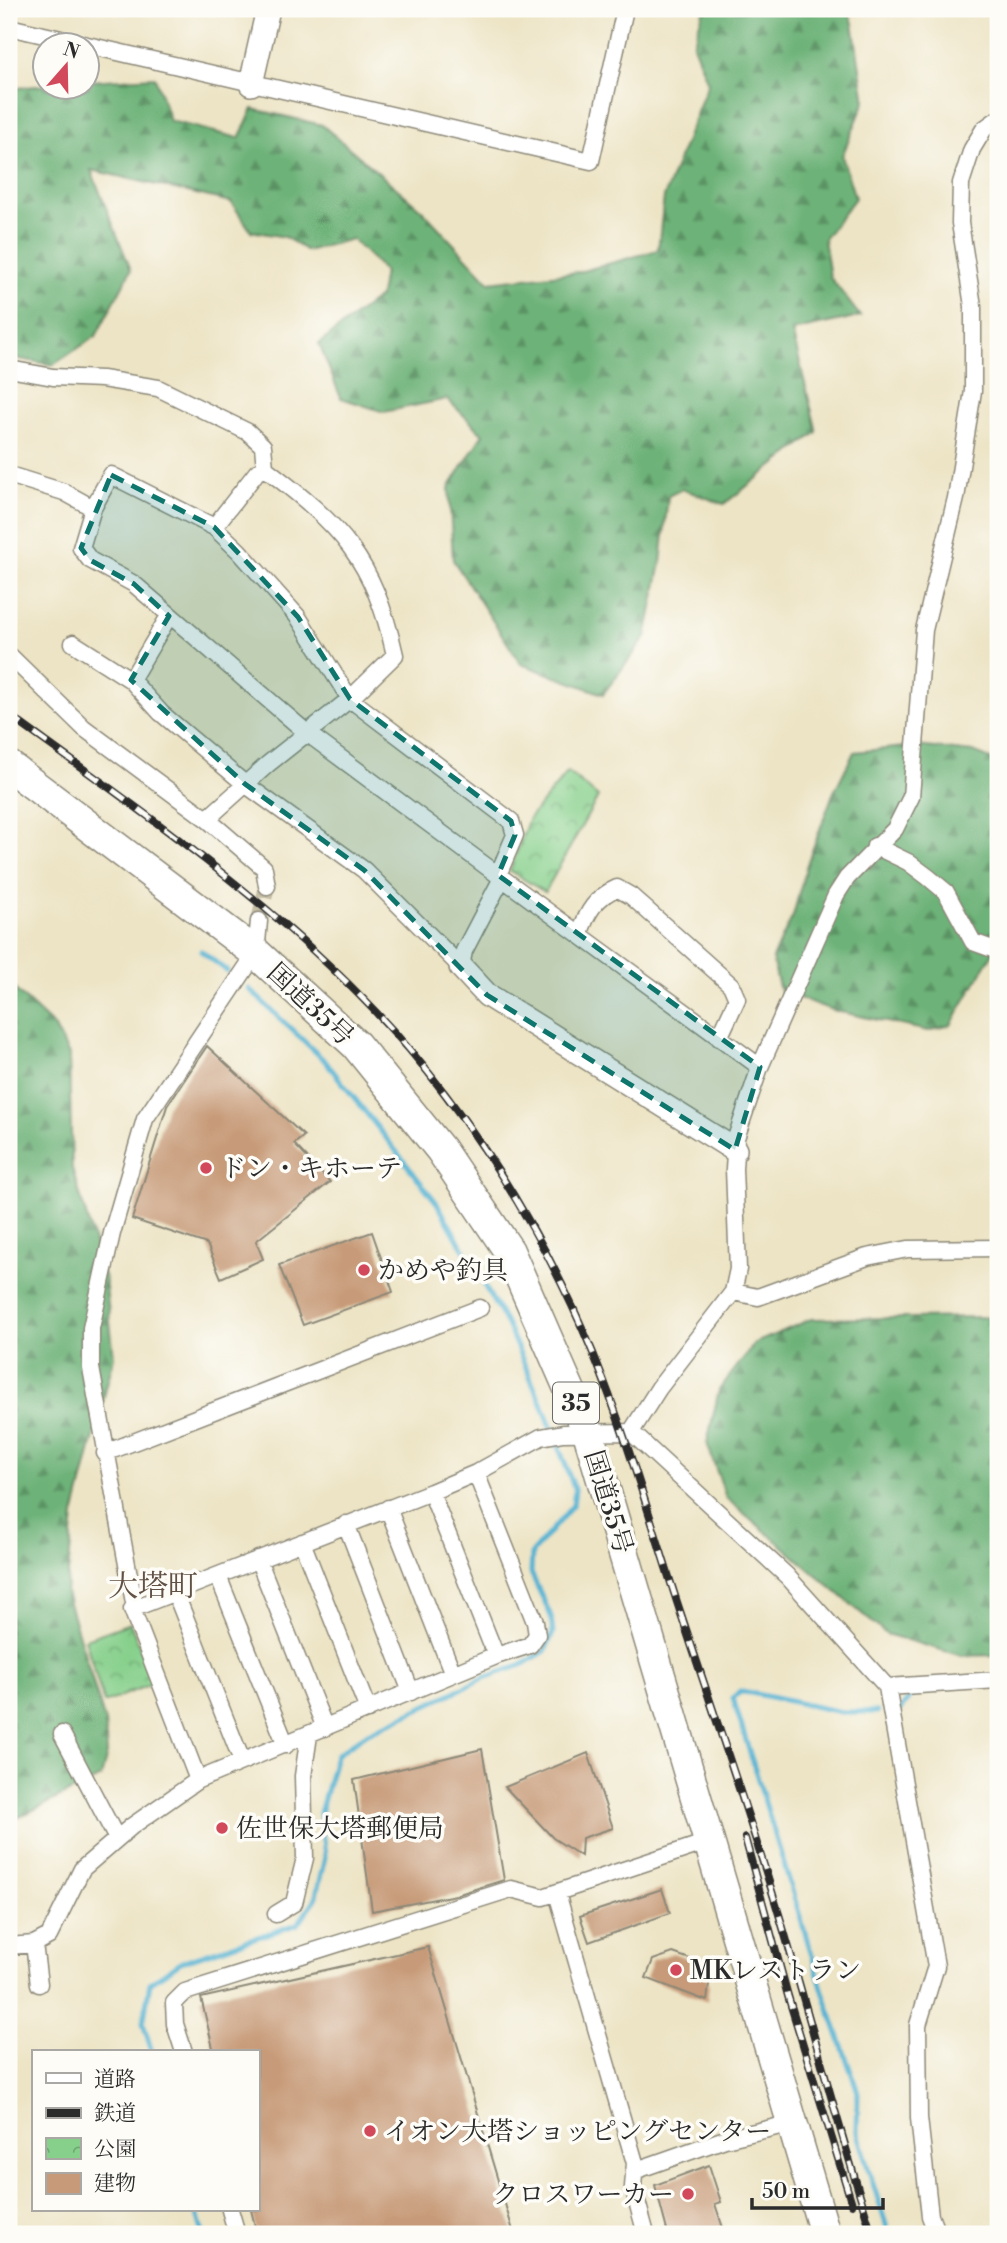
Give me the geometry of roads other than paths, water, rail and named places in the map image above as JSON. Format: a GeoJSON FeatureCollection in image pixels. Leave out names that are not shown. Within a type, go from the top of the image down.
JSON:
{"type":"FeatureCollection","features":[{"type":"Feature","properties":{"kind":"highway","name":"国道35号"},"geometry":{"type":"LineString","coordinates":[[9,766],[257,953],[356,1045],[441,1150],[509,1251],[576,1432],[710,1841],[825,2234]]}},
{"type":"Feature","properties":{"kind":"street"},"geometry":{"type":"LineString","coordinates":[[251,84],[268,9]]}},
{"type":"Feature","properties":{"kind":"street"},"geometry":{"type":"LineString","coordinates":[[9,27],[592,161],[625,9]]}},
{"type":"Feature","properties":{"kind":"street"},"geometry":{"type":"LineString","coordinates":[[631,1432],[659,1388],[733,1292],[738,1269],[735,1150],[760,1067],[836,895],[875,846],[895,829],[911,797],[924,630],[956,498],[973,391],[973,306],[960,223],[961,183],[972,149],[984,129],[998,119]]}},
{"type":"Feature","properties":{"kind":"street"},"geometry":{"type":"LineString","coordinates":[[9,369],[53,377],[102,379],[158,388],[248,432],[263,446],[265,468],[303,497],[339,532],[363,561],[384,610],[395,655],[350,699],[206,818]]}},
{"type":"Feature","properties":{"kind":"street"},"geometry":{"type":"LineString","coordinates":[[214,527],[257,472],[265,468]]}},
{"type":"Feature","properties":{"kind":"street"},"geometry":{"type":"LineString","coordinates":[[9,475],[64,492],[93,508]]}},
{"type":"Feature","properties":{"kind":"street"},"geometry":{"type":"LineString","coordinates":[[461,967],[464,951],[500,876],[515,835],[511,821],[350,699],[298,617],[214,527],[111,475],[93,508],[81,548],[90,561],[134,584],[307,733],[500,876],[580,933],[760,1067]]}},
{"type":"Feature","properties":{"kind":"street"},"geometry":{"type":"LineString","coordinates":[[131,680],[169,616]]}},
{"type":"Feature","properties":{"kind":"street"},"geometry":{"type":"LineString","coordinates":[[73,643],[131,680],[162,713],[245,784],[365,870],[487,995],[735,1150]]}},
{"type":"Feature","properties":{"kind":"street"},"geometry":{"type":"LineString","coordinates":[[9,655],[84,728],[206,818],[264,868],[267,886]]}},
{"type":"Feature","properties":{"kind":"street"},"geometry":{"type":"LineString","coordinates":[[875,846],[908,862],[946,892],[973,942],[998,951]]}},
{"type":"Feature","properties":{"kind":"street"},"geometry":{"type":"LineString","coordinates":[[580,933],[586,916],[602,894],[617,888],[631,896],[731,985],[737,999],[719,1038]]}},
{"type":"Feature","properties":{"kind":"street"},"geometry":{"type":"LineString","coordinates":[[198,1780],[132,1609],[135,1608],[91,1368],[91,1328],[112,1233],[145,1119],[257,953],[259,921]]}},
{"type":"Feature","properties":{"kind":"street"},"geometry":{"type":"LineString","coordinates":[[733,1292],[758,1297],[867,1257],[908,1249],[998,1248]]}},
{"type":"Feature","properties":{"kind":"street"},"geometry":{"type":"LineString","coordinates":[[106,1453],[480,1308]]}},
{"type":"Feature","properties":{"kind":"street"},"geometry":{"type":"LineString","coordinates":[[135,1608],[431,1492],[476,1473],[541,1437],[576,1432],[631,1432],[787,1576],[887,1687],[936,1966],[918,2025],[919,2118],[930,2216],[937,2234]]}},
{"type":"Feature","properties":{"kind":"street"},"geometry":{"type":"LineString","coordinates":[[9,1946],[34,1944],[49,1936],[82,1869],[117,1839],[198,1780],[496,1656],[530,1645],[537,1635],[535,1622],[476,1473]]}},
{"type":"Feature","properties":{"kind":"street"},"geometry":{"type":"LineString","coordinates":[[431,1492],[496,1656]]}},
{"type":"Feature","properties":{"kind":"street"},"geometry":{"type":"LineString","coordinates":[[388,1508],[453,1674]]}},
{"type":"Feature","properties":{"kind":"street"},"geometry":{"type":"LineString","coordinates":[[346,1524],[411,1692]]}},
{"type":"Feature","properties":{"kind":"street"},"geometry":{"type":"LineString","coordinates":[[302,1542],[368,1710]]}},
{"type":"Feature","properties":{"kind":"street"},"geometry":{"type":"LineString","coordinates":[[258,1559],[325,1728]]}},
{"type":"Feature","properties":{"kind":"street"},"geometry":{"type":"LineString","coordinates":[[218,1576],[286,1745]]}},
{"type":"Feature","properties":{"kind":"street"},"geometry":{"type":"LineString","coordinates":[[175,1592],[242,1761]]}},
{"type":"Feature","properties":{"kind":"street"},"geometry":{"type":"LineString","coordinates":[[887,1687],[998,1680]]}},
{"type":"Feature","properties":{"kind":"street"},"geometry":{"type":"LineString","coordinates":[[62,1734],[117,1839]]}},
{"type":"Feature","properties":{"kind":"street"},"geometry":{"type":"LineString","coordinates":[[276,1914],[295,1903],[303,1869],[306,1839],[303,1776],[309,1735]]}},
{"type":"Feature","properties":{"kind":"street"},"geometry":{"type":"LineString","coordinates":[[183,2050],[175,2024],[174,2003],[185,1992],[511,1889],[542,1897],[710,1841]]}},
{"type":"Feature","properties":{"kind":"street"},"geometry":{"type":"LineString","coordinates":[[557,1893],[635,2164],[632,2188],[646,2234]]}},
{"type":"Feature","properties":{"kind":"street"},"geometry":{"type":"LineString","coordinates":[[34,1944],[39,1984]]}},
{"type":"Feature","properties":{"kind":"street"},"geometry":{"type":"LineString","coordinates":[[634,2171],[725,2139],[793,2123]]}},
{"type":"Feature","properties":{"kind":"street"},"geometry":{"type":"LineString","coordinates":[[231,2212],[237,2234]]}},
{"type":"Feature","properties":{"kind":"waterway"},"geometry":{"type":"LineString","coordinates":[[201,951],[227,971]]}},
{"type":"Feature","properties":{"kind":"waterway"},"geometry":{"type":"LineString","coordinates":[[151,2050],[143,2023],[150,1983],[181,1962],[298,1924],[315,1900],[325,1857],[320,1813],[336,1755],[368,1733],[484,1678],[522,1665],[545,1651],[553,1633],[551,1616],[531,1573],[532,1553],[573,1505],[575,1490],[545,1411],[508,1327],[437,1203],[326,1062],[249,989]]}},
{"type":"Feature","properties":{"kind":"waterway"},"geometry":{"type":"LineString","coordinates":[[877,1712],[841,1712],[751,1693],[740,1692],[733,1698],[822,1988],[858,2092],[857,2133],[889,2234]]}},
{"type":"Feature","properties":{"kind":"waterway"},"geometry":{"type":"LineString","coordinates":[[900,1710],[913,1693],[919,1692]]}},
{"type":"Feature","properties":{"kind":"waterway"},"geometry":{"type":"LineString","coordinates":[[197,2212],[203,2234]]}},
{"type":"Feature","properties":{"kind":"tunnel"},"geometry":{"type":"LineString","coordinates":[[259,921],[267,886]]}},
{"type":"Feature","properties":{"kind":"railway"},"geometry":{"type":"LineString","coordinates":[[9,715],[242,889],[350,985],[399,1038],[445,1094],[488,1155],[527,1219],[578,1319],[627,1445],[769,1881],[872,2234]]}},
{"type":"Feature","properties":{"kind":"railway"},"geometry":{"type":"LineString","coordinates":[[745,1838],[788,1996],[852,2204]]}},
{"type":"Feature","properties":{"kind":"place","name":"ドン・キホーテ"},"geometry":{"type":"Point","coordinates":[206,1168]}},
{"type":"Feature","properties":{"kind":"place","name":"かめや釣具"},"geometry":{"type":"Point","coordinates":[364,1270]}},
{"type":"Feature","properties":{"kind":"place","name":"佐世保大塔郵便局"},"geometry":{"type":"Point","coordinates":[222,1828]}},
{"type":"Feature","properties":{"kind":"place","name":"MKレストラン"},"geometry":{"type":"Point","coordinates":[676,1970]}},
{"type":"Feature","properties":{"kind":"place","name":"イオン大塔ショッピングセンター"},"geometry":{"type":"Point","coordinates":[370,2131]}},
{"type":"Feature","properties":{"kind":"place","name":"クロスワーカー"},"geometry":{"type":"Point","coordinates":[688,2194]}},
{"type":"Feature","properties":{"kind":"district","name":"大塔町"},"geometry":{"type":"Point","coordinates":[153,1586]}}]}
